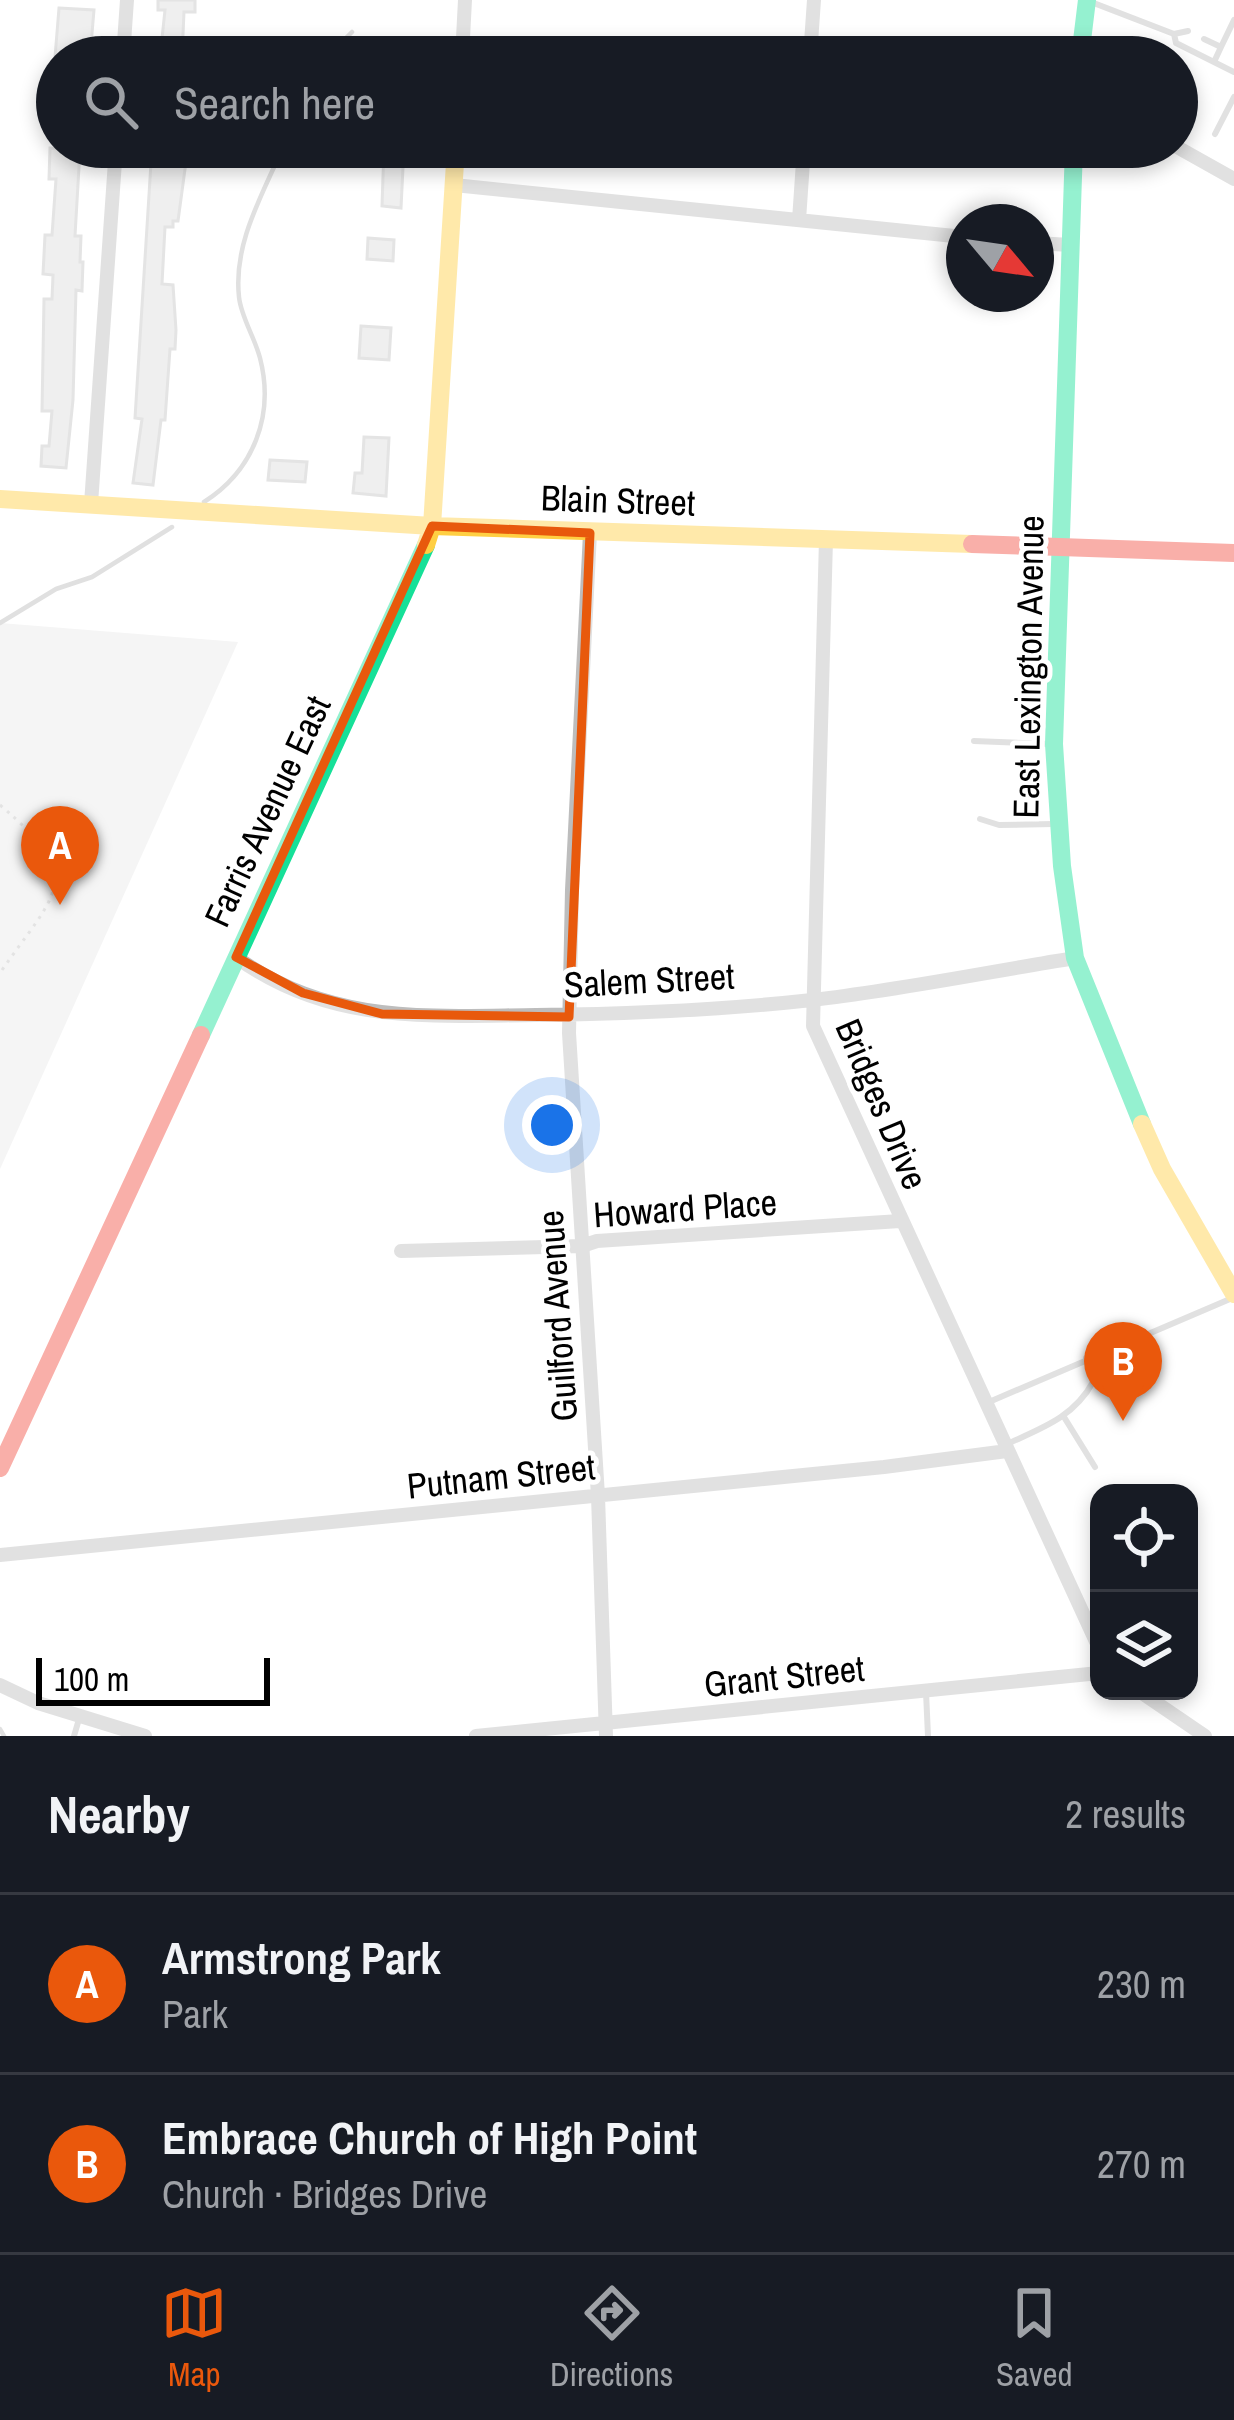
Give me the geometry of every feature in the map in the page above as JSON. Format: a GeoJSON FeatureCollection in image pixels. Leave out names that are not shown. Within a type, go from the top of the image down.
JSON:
{"type":"FeatureCollection","features":[{"type":"Feature","properties":{"kind":"street"},"geometry":{"type":"LineString","coordinates":[[124,36],[127,0]]}},
{"type":"Feature","properties":{"kind":"street"},"geometry":{"type":"LineString","coordinates":[[463,36],[465,0]]}},
{"type":"Feature","properties":{"kind":"street"},"geometry":{"type":"LineString","coordinates":[[811,36],[814,0]]}},
{"type":"Feature","properties":{"kind":"street"},"geometry":{"type":"LineString","coordinates":[[1083,36],[1087,0]]}},
{"type":"Feature","properties":{"kind":"street"},"geometry":{"type":"LineString","coordinates":[[1198,159],[1234,179]]}},
{"type":"Feature","properties":{"kind":"street"},"geometry":{"type":"LineString","coordinates":[[91,504],[115,168]]}},
{"type":"Feature","properties":{"kind":"street","name":"Farris Avenue East"},"geometry":{"type":"LineString","coordinates":[[0,1468],[424,554],[432,526],[455,168]]}},
{"type":"Feature","properties":{"kind":"street"},"geometry":{"type":"LineString","coordinates":[[799,220],[803,168]]}},
{"type":"Feature","properties":{"kind":"street","name":"East Lexington Avenue"},"geometry":{"type":"LineString","coordinates":[[1073,168],[1054,744],[1058,824],[1075,958],[1113,1060],[1162,1168],[1234,1296]]}},
{"type":"Feature","properties":{"kind":"street"},"geometry":{"type":"LineString","coordinates":[[454,185],[946,235]]}},
{"type":"Feature","properties":{"kind":"street"},"geometry":{"type":"LineString","coordinates":[[1054,244],[1070,244]]}},
{"type":"Feature","properties":{"kind":"street","name":"Blain Street"},"geometry":{"type":"LineString","coordinates":[[0,500],[590,533],[1234,553]]}},
{"type":"Feature","properties":{"kind":"street","name":"Guilford Avenue"},"geometry":{"type":"LineString","coordinates":[[590,533],[569,1016],[598,1496],[606,1731]]}},
{"type":"Feature","properties":{"kind":"street","name":"Bridges Drive"},"geometry":{"type":"LineString","coordinates":[[826,539],[813,1026],[1090,1629]]}},
{"type":"Feature","properties":{"kind":"street","name":"Salem Street"},"geometry":{"type":"LineString","coordinates":[[236,957],[303,993],[382,1014],[453,1019],[812,1000],[1075,958]]}},
{"type":"Feature","properties":{"kind":"street","name":"Howard Place"},"geometry":{"type":"LineString","coordinates":[[401,1251],[582,1246],[597,1241],[900,1221]]}},
{"type":"Feature","properties":{"kind":"street","name":"Putnam Street"},"geometry":{"type":"LineString","coordinates":[[0,1555],[884,1467],[1006,1448]]}},
{"type":"Feature","properties":{"kind":"street","name":"Grant Street"},"geometry":{"type":"LineString","coordinates":[[476,1736],[606,1731],[1090,1674]]}},
{"type":"Feature","properties":{"kind":"street"},"geometry":{"type":"LineString","coordinates":[[0,1685],[145,1736]]}},
{"type":"Feature","properties":{"kind":"street"},"geometry":{"type":"LineString","coordinates":[[1152,1700],[1204,1736]]}},
{"type":"Feature","properties":{"kind":"lane"},"geometry":{"type":"LineString","coordinates":[[1087,0],[1174,34],[1188,31]]}},
{"type":"Feature","properties":{"kind":"lane"},"geometry":{"type":"LineString","coordinates":[[1214,62],[1234,20]]}},
{"type":"Feature","properties":{"kind":"lane"},"geometry":{"type":"LineString","coordinates":[[1204,38],[1221,46]]}},
{"type":"Feature","properties":{"kind":"lane"},"geometry":{"type":"LineString","coordinates":[[1198,54],[1234,72]]}},
{"type":"Feature","properties":{"kind":"lane"},"geometry":{"type":"LineString","coordinates":[[1215,134],[1234,97]]}},
{"type":"Feature","properties":{"kind":"lane"},"geometry":{"type":"LineString","coordinates":[[974,741],[1054,744]]}},
{"type":"Feature","properties":{"kind":"lane"},"geometry":{"type":"LineString","coordinates":[[980,819],[999,825],[1058,824]]}},
{"type":"Feature","properties":{"kind":"lane"},"geometry":{"type":"LineString","coordinates":[[986,1403],[1234,1296]]}},
{"type":"Feature","properties":{"kind":"lane"},"geometry":{"type":"LineString","coordinates":[[1006,1448],[1064,1417],[1093,1382],[1086,1358]]}},
{"type":"Feature","properties":{"kind":"lane"},"geometry":{"type":"LineString","coordinates":[[1064,1417],[1095,1467]]}},
{"type":"Feature","properties":{"kind":"lane"},"geometry":{"type":"LineString","coordinates":[[926,1691],[928,1736]]}},
{"type":"Feature","properties":{"kind":"lane"},"geometry":{"type":"LineString","coordinates":[[74,1736],[80,1716]]}},
{"type":"Feature","properties":{"kind":"path"},"geometry":{"type":"LineString","coordinates":[[0,805],[52,857],[56,884],[0,973]]}},
{"type":"Feature","properties":{"kind":"highlighted area"},"geometry":{"type":"Polygon","coordinates":[[[432,526],[590,533],[569,1017],[382,1014],[303,993],[236,957],[432,526]]]}},
{"type":"Feature","properties":{"kind":"shaded area"},"geometry":{"type":"Polygon","coordinates":[[[0,623],[238,642],[0,1169],[0,623]]]}},
{"type":"Feature","properties":{"kind":"building"},"geometry":{"type":"Polygon","coordinates":[[[158,0],[195,0],[195,12],[184,12],[183,36],[162,36],[165,10],[158,10],[158,0]]]}},
{"type":"Feature","properties":{"kind":"building"},"geometry":{"type":"Polygon","coordinates":[[[59,8],[94,10],[92,36],[57,36],[59,8]]]}},
{"type":"Feature","properties":{"kind":"building"},"geometry":{"type":"Polygon","coordinates":[[[49,168],[79,168],[75,236],[81,236],[82,291],[76,290],[66,468],[41,466],[42,446],[49,446],[52,411],[42,411],[44,299],[52,299],[53,275],[43,274],[45,235],[52,235],[56,179],[49,179],[49,168]]]}},
{"type":"Feature","properties":{"kind":"building"},"geometry":{"type":"Polygon","coordinates":[[[151,168],[185,168],[178,221],[165,227],[162,284],[173,285],[176,330],[153,485],[133,483],[142,419],[135,418],[151,168]]]}},
{"type":"Feature","properties":{"kind":"building"},"geometry":{"type":"Polygon","coordinates":[[[383,168],[403,168],[401,208],[382,206],[383,168]]]}},
{"type":"Feature","properties":{"kind":"building"},"geometry":{"type":"Polygon","coordinates":[[[368,238],[394,240],[393,261],[367,259],[368,238]]]}},
{"type":"Feature","properties":{"kind":"building"},"geometry":{"type":"Polygon","coordinates":[[[361,326],[391,328],[389,360],[359,358],[361,326]]]}},
{"type":"Feature","properties":{"kind":"building"},"geometry":{"type":"Polygon","coordinates":[[[364,437],[389,438],[386,496],[353,493],[355,473],[362,473],[364,437]]]}},
{"type":"Feature","properties":{"kind":"building"},"geometry":{"type":"Polygon","coordinates":[[[270,460],[307,462],[305,482],[268,480],[270,460]]]}},
{"type":"Feature","properties":{"kind":"waterway"},"geometry":{"type":"LineString","coordinates":[[348,36],[352,32]]}},
{"type":"Feature","properties":{"kind":"waterway"},"geometry":{"type":"LineString","coordinates":[[204,502],[236,475],[262,421],[264,380],[240,305],[238,277],[251,219],[274,168]]}},
{"type":"Feature","properties":{"kind":"waterway"},"geometry":{"type":"LineString","coordinates":[[0,623],[56,589],[92,577],[172,527]]}},
{"type":"Feature","properties":{"kind":"waterway"},"geometry":{"type":"LineString","coordinates":[[0,1729],[4,1736]]}},
{"type":"Feature","properties":{"kind":"traffic: fast"},"geometry":{"type":"LineString","coordinates":[[1083,36],[1087,0]]}},
{"type":"Feature","properties":{"kind":"traffic: fast"},"geometry":{"type":"LineString","coordinates":[[1073,168],[1054,744],[1062,866],[1075,958],[1142,1124]]}},
{"type":"Feature","properties":{"kind":"traffic: fast"},"geometry":{"type":"LineString","coordinates":[[201,1035],[426,545]]}},
{"type":"Feature","properties":{"kind":"traffic: slow"},"geometry":{"type":"LineString","coordinates":[[426,545],[432,526],[455,168]]}},
{"type":"Feature","properties":{"kind":"traffic: slow"},"geometry":{"type":"LineString","coordinates":[[0,499],[432,526],[972,544]]}},
{"type":"Feature","properties":{"kind":"traffic: slow"},"geometry":{"type":"LineString","coordinates":[[1142,1124],[1162,1169],[1234,1294]]}},
{"type":"Feature","properties":{"kind":"traffic: jam"},"geometry":{"type":"LineString","coordinates":[[972,544],[1234,553]]}},
{"type":"Feature","properties":{"kind":"traffic: jam"},"geometry":{"type":"LineString","coordinates":[[0,1468],[201,1035]]}},
{"type":"Feature","properties":{"kind":"place","name":"Armstrong Park"},"geometry":{"type":"Point","coordinates":[60,905]}},
{"type":"Feature","properties":{"kind":"place","name":"Embrace Church of High Point"},"geometry":{"type":"Point","coordinates":[1123,1421]}}]}
